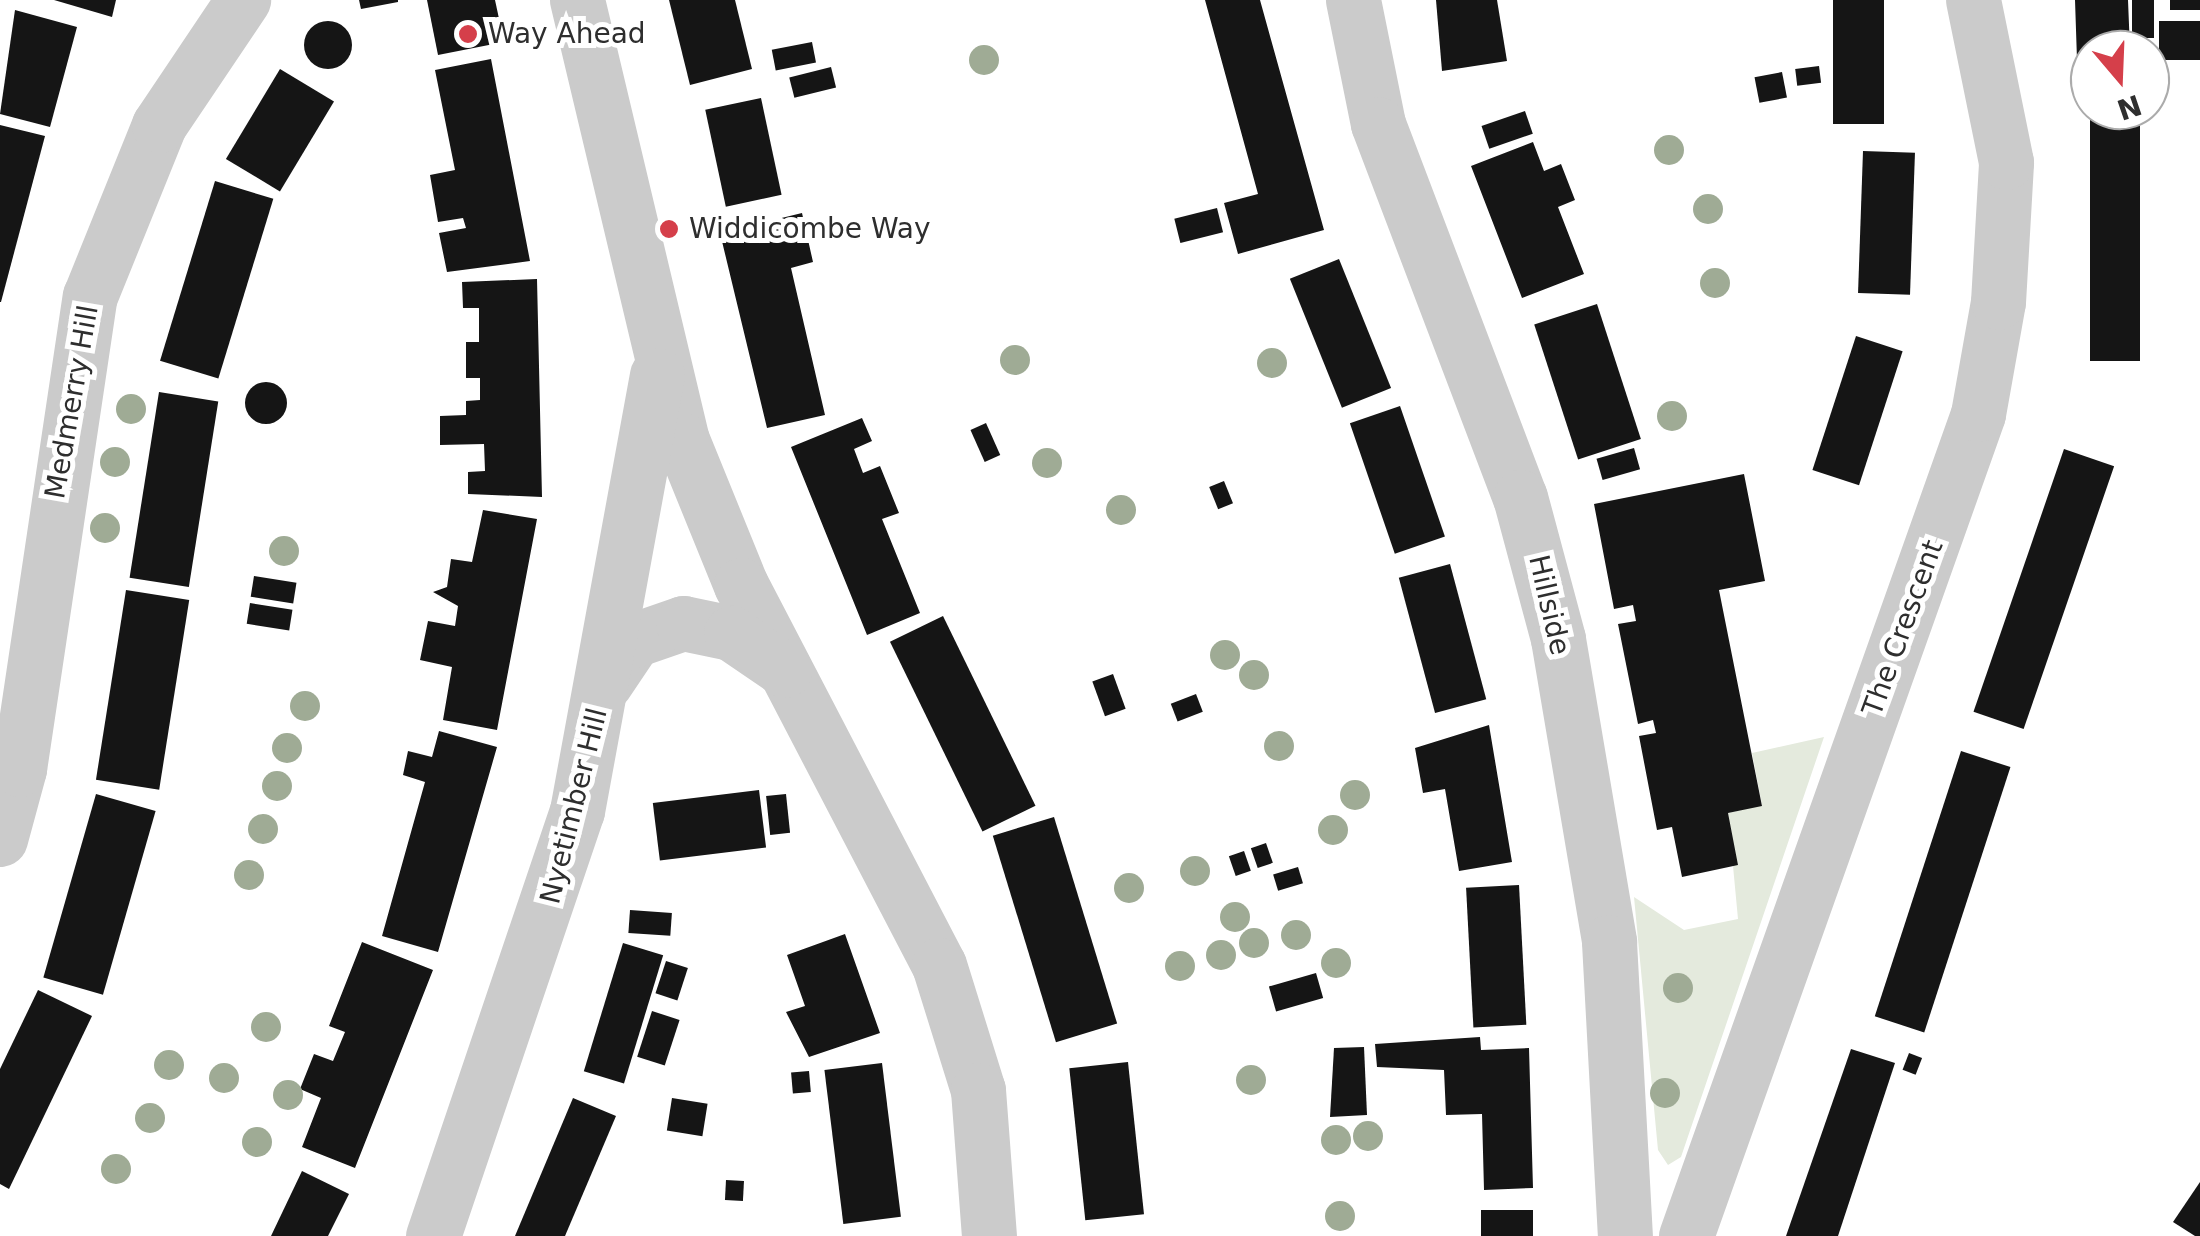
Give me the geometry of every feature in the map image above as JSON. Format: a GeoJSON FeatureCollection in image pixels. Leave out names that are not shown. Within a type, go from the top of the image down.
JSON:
{"type":"FeatureCollection","features":[{"type":"Feature","properties":{"kind":"street","name":"Medmerry Hill"},"geometry":{"type":"LineString","coordinates":[[0,839],[19,769],[90,296],[159,125],[242,0]]}},
{"type":"Feature","properties":{"kind":"street"},"geometry":{"type":"LineString","coordinates":[[577,0],[659,362],[709,515],[939,965],[978,1090],[990,1236]]}},
{"type":"Feature","properties":{"kind":"street","name":"Hillside"},"geometry":{"type":"LineString","coordinates":[[1354,0],[1378,124],[1532,535],[1561,655],[1608,942],[1625,1236]]}},
{"type":"Feature","properties":{"kind":"street","name":"The Crescent"},"geometry":{"type":"LineString","coordinates":[[1686,1236],[1978,414],[1998,302],[2006,162],[1973,0]]}},
{"type":"Feature","properties":{"kind":"street","name":"Nyetimber Hill"},"geometry":{"type":"LineString","coordinates":[[433,1236],[548,912],[604,685],[659,362]]}},
{"type":"Feature","properties":{"kind":"street"},"geometry":{"type":"LineString","coordinates":[[604,685],[634,640],[683,624],[731,633],[791,675]]}},
{"type":"Feature","properties":{"kind":"shaded area"},"geometry":{"type":"Polygon","coordinates":[[[1824,737],[1681,1157],[1668,1165],[1658,1150],[1634,897],[1684,930],[1738,919],[1728,813],[1762,805],[1752,753],[1824,737]]]}},
{"type":"Feature","properties":{"kind":"building"},"geometry":{"type":"Polygon","coordinates":[[[54,0],[116,0],[112,17],[54,0]]]}},
{"type":"Feature","properties":{"kind":"building"},"geometry":{"type":"Polygon","coordinates":[[[359,0],[398,0],[398,2],[361,9],[359,0]]]}},
{"type":"Feature","properties":{"kind":"building","name":"Way Ahead"},"geometry":{"type":"Polygon","coordinates":[[[427,0],[495,0],[504,42],[438,55],[427,0]]]}},
{"type":"Feature","properties":{"kind":"building"},"geometry":{"type":"Polygon","coordinates":[[[669,0],[735,0],[752,69],[690,85],[669,0]]]}},
{"type":"Feature","properties":{"kind":"building"},"geometry":{"type":"Polygon","coordinates":[[[1205,0],[1260,0],[1324,230],[1238,254],[1224,203],[1258,194],[1205,0]]]}},
{"type":"Feature","properties":{"kind":"building"},"geometry":{"type":"Polygon","coordinates":[[[1436,0],[1497,0],[1507,61],[1442,71],[1436,0]]]}},
{"type":"Feature","properties":{"kind":"building"},"geometry":{"type":"Polygon","coordinates":[[[1833,0],[1884,0],[1884,124],[1833,124],[1833,0]]]}},
{"type":"Feature","properties":{"kind":"building"},"geometry":{"type":"Polygon","coordinates":[[[2075,0],[2128,0],[2129,30],[2076,30],[2075,0]]]}},
{"type":"Feature","properties":{"kind":"building"},"geometry":{"type":"Polygon","coordinates":[[[2132,0],[2154,0],[2154,30],[2132,30],[2132,0]]]}},
{"type":"Feature","properties":{"kind":"building"},"geometry":{"type":"Polygon","coordinates":[[[2170,0],[2200,0],[2200,10],[2170,10],[2170,0]]]}},
{"type":"Feature","properties":{"kind":"building"},"geometry":{"type":"Polygon","coordinates":[[[15,10],[77,27],[50,127],[0,114],[15,10]]]}},
{"type":"Feature","properties":{"kind":"building"},"geometry":{"type":"Polygon","coordinates":[[[328,21],[345,28],[352,45],[345,62],[328,69],[311,62],[304,45],[311,28],[328,21]]]}},
{"type":"Feature","properties":{"kind":"building"},"geometry":{"type":"Polygon","coordinates":[[[2159,21],[2200,21],[2200,60],[2170,60],[2170,30],[2159,30],[2159,21]]]}},
{"type":"Feature","properties":{"kind":"building"},"geometry":{"type":"Polygon","coordinates":[[[812,42],[816,63],[776,70],[772,50],[812,42]]]}},
{"type":"Feature","properties":{"kind":"building"},"geometry":{"type":"Polygon","coordinates":[[[491,59],[530,261],[447,272],[439,233],[466,228],[463,218],[438,222],[430,175],[455,170],[435,70],[491,59]]]}},
{"type":"Feature","properties":{"kind":"building"},"geometry":{"type":"Polygon","coordinates":[[[1819,66],[1821,83],[1797,86],[1795,69],[1819,66]]]}},
{"type":"Feature","properties":{"kind":"building"},"geometry":{"type":"Polygon","coordinates":[[[831,67],[836,87],[794,98],[789,77],[831,67]]]}},
{"type":"Feature","properties":{"kind":"building"},"geometry":{"type":"Polygon","coordinates":[[[280,69],[334,101],[280,191],[226,159],[280,69]]]}},
{"type":"Feature","properties":{"kind":"building"},"geometry":{"type":"Polygon","coordinates":[[[1782,72],[1787,98],[1759,103],[1755,77],[1782,72]]]}},
{"type":"Feature","properties":{"kind":"building"},"geometry":{"type":"Polygon","coordinates":[[[761,98],[782,195],[726,207],[705,110],[761,98]]]}},
{"type":"Feature","properties":{"kind":"building"},"geometry":{"type":"Polygon","coordinates":[[[1525,111],[1533,134],[1489,149],[1482,126],[1525,111]]]}},
{"type":"Feature","properties":{"kind":"building"},"geometry":{"type":"Polygon","coordinates":[[[0,125],[45,136],[1,302],[0,302],[0,125]]]}},
{"type":"Feature","properties":{"kind":"building"},"geometry":{"type":"Polygon","coordinates":[[[2090,130],[2140,130],[2140,361],[2090,361],[2090,130]]]}},
{"type":"Feature","properties":{"kind":"building"},"geometry":{"type":"Polygon","coordinates":[[[1533,142],[1544,171],[1561,164],[1575,200],[1558,207],[1584,274],[1522,298],[1471,166],[1533,142]]]}},
{"type":"Feature","properties":{"kind":"building"},"geometry":{"type":"Polygon","coordinates":[[[1863,151],[1915,153],[1910,295],[1858,293],[1863,151]]]}},
{"type":"Feature","properties":{"kind":"building"},"geometry":{"type":"Polygon","coordinates":[[[215,181],[273,199],[218,379],[160,361],[215,181]]]}},
{"type":"Feature","properties":{"kind":"building"},"geometry":{"type":"Polygon","coordinates":[[[1217,208],[1223,232],[1180,243],[1174,219],[1217,208]]]}},
{"type":"Feature","properties":{"kind":"building"},"geometry":{"type":"Polygon","coordinates":[[[802,213],[813,262],[791,268],[825,415],[767,428],[720,233],[802,213]]]}},
{"type":"Feature","properties":{"kind":"building"},"geometry":{"type":"Polygon","coordinates":[[[1339,259],[1391,388],[1342,408],[1290,279],[1339,259]]]}},
{"type":"Feature","properties":{"kind":"building"},"geometry":{"type":"Polygon","coordinates":[[[537,279],[542,497],[468,494],[468,472],[485,471],[484,444],[440,445],[440,416],[466,415],[466,401],[480,400],[480,378],[466,378],[466,342],[479,342],[479,308],[463,308],[462,282],[537,279]]]}},
{"type":"Feature","properties":{"kind":"building"},"geometry":{"type":"Polygon","coordinates":[[[1597,304],[1641,439],[1578,459],[1534,324],[1597,304]]]}},
{"type":"Feature","properties":{"kind":"building"},"geometry":{"type":"Polygon","coordinates":[[[1856,336],[1903,351],[1859,485],[1812,470],[1856,336]]]}},
{"type":"Feature","properties":{"kind":"building"},"geometry":{"type":"Polygon","coordinates":[[[266,382],[281,388],[287,403],[281,418],[266,424],[251,418],[245,403],[251,388],[266,382]]]}},
{"type":"Feature","properties":{"kind":"building"},"geometry":{"type":"Polygon","coordinates":[[[159,392],[218,401],[189,587],[130,578],[159,392]]]}},
{"type":"Feature","properties":{"kind":"building"},"geometry":{"type":"Polygon","coordinates":[[[1400,406],[1445,536],[1395,554],[1350,423],[1400,406]]]}},
{"type":"Feature","properties":{"kind":"building"},"geometry":{"type":"Polygon","coordinates":[[[862,418],[872,441],[854,449],[863,473],[880,466],[899,513],[882,519],[920,613],[867,635],[791,447],[862,418]]]}},
{"type":"Feature","properties":{"kind":"building"},"geometry":{"type":"Polygon","coordinates":[[[986,423],[1000,455],[985,462],[970,430],[986,423]]]}},
{"type":"Feature","properties":{"kind":"building"},"geometry":{"type":"Polygon","coordinates":[[[1634,448],[1640,469],[1603,480],[1597,459],[1634,448]]]}},
{"type":"Feature","properties":{"kind":"building"},"geometry":{"type":"Polygon","coordinates":[[[2064,449],[2114,466],[2024,729],[1973,712],[2064,449]]]}},
{"type":"Feature","properties":{"kind":"building"},"geometry":{"type":"Polygon","coordinates":[[[1744,474],[1765,581],[1719,590],[1762,806],[1728,813],[1738,865],[1682,877],[1672,827],[1657,830],[1639,736],[1656,733],[1653,720],[1638,724],[1618,624],[1636,621],[1633,605],[1614,609],[1594,504],[1744,474]]]}},
{"type":"Feature","properties":{"kind":"building"},"geometry":{"type":"Polygon","coordinates":[[[1224,481],[1233,503],[1218,509],[1209,487],[1224,481]]]}},
{"type":"Feature","properties":{"kind":"building"},"geometry":{"type":"Polygon","coordinates":[[[483,510],[537,519],[497,730],[443,720],[452,667],[420,660],[428,621],[455,626],[458,606],[433,592],[447,587],[451,559],[472,562],[483,510]]]}},
{"type":"Feature","properties":{"kind":"building"},"geometry":{"type":"Polygon","coordinates":[[[1450,564],[1486,699],[1435,713],[1399,578],[1450,564]]]}},
{"type":"Feature","properties":{"kind":"building"},"geometry":{"type":"Polygon","coordinates":[[[254,576],[296,583],[293,603],[251,597],[254,576]]]}},
{"type":"Feature","properties":{"kind":"building"},"geometry":{"type":"Polygon","coordinates":[[[126,590],[189,600],[159,790],[96,780],[126,590]]]}},
{"type":"Feature","properties":{"kind":"building"},"geometry":{"type":"Polygon","coordinates":[[[250,603],[292,610],[289,630],[247,624],[250,603]]]}},
{"type":"Feature","properties":{"kind":"building"},"geometry":{"type":"Polygon","coordinates":[[[943,616],[1035,806],[982,832],[890,642],[943,616]]]}},
{"type":"Feature","properties":{"kind":"building"},"geometry":{"type":"Polygon","coordinates":[[[1113,674],[1126,709],[1105,716],[1092,682],[1113,674]]]}},
{"type":"Feature","properties":{"kind":"building"},"geometry":{"type":"Polygon","coordinates":[[[1196,694],[1203,712],[1178,721],[1171,704],[1196,694]]]}},
{"type":"Feature","properties":{"kind":"building"},"geometry":{"type":"Polygon","coordinates":[[[1489,725],[1512,862],[1459,871],[1445,789],[1423,793],[1415,748],[1489,725]]]}},
{"type":"Feature","properties":{"kind":"building"},"geometry":{"type":"Polygon","coordinates":[[[439,731],[497,747],[438,952],[382,936],[425,782],[403,775],[408,751],[432,757],[439,731]]]}},
{"type":"Feature","properties":{"kind":"building"},"geometry":{"type":"Polygon","coordinates":[[[1961,751],[2010,767],[1924,1032],[1875,1016],[1961,751]]]}},
{"type":"Feature","properties":{"kind":"building"},"geometry":{"type":"Polygon","coordinates":[[[759,790],[766,848],[660,861],[653,803],[759,790]]]}},
{"type":"Feature","properties":{"kind":"building"},"geometry":{"type":"Polygon","coordinates":[[[96,794],[156,811],[103,995],[43,978],[96,794]]]}},
{"type":"Feature","properties":{"kind":"building"},"geometry":{"type":"Polygon","coordinates":[[[786,794],[790,833],[770,835],[766,796],[786,794]]]}},
{"type":"Feature","properties":{"kind":"building"},"geometry":{"type":"Polygon","coordinates":[[[1054,817],[1117,1024],[1056,1042],[993,836],[1054,817]]]}},
{"type":"Feature","properties":{"kind":"building"},"geometry":{"type":"Polygon","coordinates":[[[1266,843],[1273,863],[1258,868],[1251,848],[1266,843]]]}},
{"type":"Feature","properties":{"kind":"building"},"geometry":{"type":"Polygon","coordinates":[[[1244,851],[1251,871],[1236,876],[1229,856],[1244,851]]]}},
{"type":"Feature","properties":{"kind":"building"},"geometry":{"type":"Polygon","coordinates":[[[1298,867],[1303,883],[1278,891],[1273,875],[1298,867]]]}},
{"type":"Feature","properties":{"kind":"building"},"geometry":{"type":"Polygon","coordinates":[[[1519,885],[1526,1025],[1473,1028],[1466,888],[1519,885]]]}},
{"type":"Feature","properties":{"kind":"building"},"geometry":{"type":"Polygon","coordinates":[[[630,910],[672,913],[670,936],[628,933],[630,910]]]}},
{"type":"Feature","properties":{"kind":"building"},"geometry":{"type":"Polygon","coordinates":[[[845,934],[880,1033],[809,1057],[786,1012],[805,1006],[787,955],[845,934]]]}},
{"type":"Feature","properties":{"kind":"building"},"geometry":{"type":"Polygon","coordinates":[[[362,942],[433,970],[355,1168],[302,1147],[321,1098],[300,1089],[314,1054],[333,1061],[345,1032],[329,1026],[362,942]]]}},
{"type":"Feature","properties":{"kind":"building"},"geometry":{"type":"Polygon","coordinates":[[[623,943],[663,955],[624,1083],[584,1071],[623,943]]]}},
{"type":"Feature","properties":{"kind":"building"},"geometry":{"type":"Polygon","coordinates":[[[666,961],[688,968],[677,1000],[655,993],[666,961]]]}},
{"type":"Feature","properties":{"kind":"building"},"geometry":{"type":"Polygon","coordinates":[[[1316,973],[1323,998],[1276,1011],[1269,987],[1316,973]]]}},
{"type":"Feature","properties":{"kind":"building"},"geometry":{"type":"Polygon","coordinates":[[[38,990],[92,1016],[9,1189],[0,1184],[0,1069],[38,990]]]}},
{"type":"Feature","properties":{"kind":"building"},"geometry":{"type":"Polygon","coordinates":[[[652,1011],[680,1020],[665,1066],[637,1057],[652,1011]]]}},
{"type":"Feature","properties":{"kind":"building"},"geometry":{"type":"Polygon","coordinates":[[[1480,1037],[1481,1050],[1529,1048],[1533,1188],[1484,1190],[1482,1114],[1446,1115],[1444,1070],[1377,1067],[1375,1044],[1480,1037]]]}},
{"type":"Feature","properties":{"kind":"building"},"geometry":{"type":"Polygon","coordinates":[[[1364,1047],[1367,1115],[1330,1117],[1334,1048],[1364,1047]]]}},
{"type":"Feature","properties":{"kind":"building"},"geometry":{"type":"Polygon","coordinates":[[[1851,1049],[1895,1063],[1838,1236],[1786,1236],[1851,1049]]]}},
{"type":"Feature","properties":{"kind":"building"},"geometry":{"type":"Polygon","coordinates":[[[1909,1053],[1922,1058],[1916,1075],[1903,1070],[1909,1053]]]}},
{"type":"Feature","properties":{"kind":"building"},"geometry":{"type":"Polygon","coordinates":[[[1128,1062],[1144,1214],[1085,1220],[1069,1068],[1128,1062]]]}},
{"type":"Feature","properties":{"kind":"building"},"geometry":{"type":"Polygon","coordinates":[[[882,1063],[901,1217],[843,1224],[824,1070],[882,1063]]]}},
{"type":"Feature","properties":{"kind":"building"},"geometry":{"type":"Polygon","coordinates":[[[809,1071],[811,1092],[793,1093],[791,1073],[809,1071]]]}},
{"type":"Feature","properties":{"kind":"building"},"geometry":{"type":"Polygon","coordinates":[[[573,1098],[616,1116],[565,1236],[515,1236],[573,1098]]]}},
{"type":"Feature","properties":{"kind":"building"},"geometry":{"type":"Polygon","coordinates":[[[672,1098],[708,1104],[702,1136],[667,1131],[672,1098]]]}},
{"type":"Feature","properties":{"kind":"building"},"geometry":{"type":"Polygon","coordinates":[[[302,1171],[349,1194],[328,1236],[271,1236],[302,1171]]]}},
{"type":"Feature","properties":{"kind":"building"},"geometry":{"type":"Polygon","coordinates":[[[726,1180],[744,1181],[743,1201],[725,1200],[726,1180]]]}},
{"type":"Feature","properties":{"kind":"building"},"geometry":{"type":"Polygon","coordinates":[[[2200,1182],[2200,1236],[2195,1236],[2173,1222],[2200,1182]]]}},
{"type":"Feature","properties":{"kind":"building"},"geometry":{"type":"Polygon","coordinates":[[[1481,1210],[1533,1210],[1533,1236],[1481,1236],[1481,1210]]]}},
{"type":"Feature","properties":{"kind":"place","name":"Way Ahead"},"geometry":{"type":"Point","coordinates":[468,34]}},
{"type":"Feature","properties":{"kind":"place","name":"Widdicombe Way"},"geometry":{"type":"Point","coordinates":[669,229]}}]}
